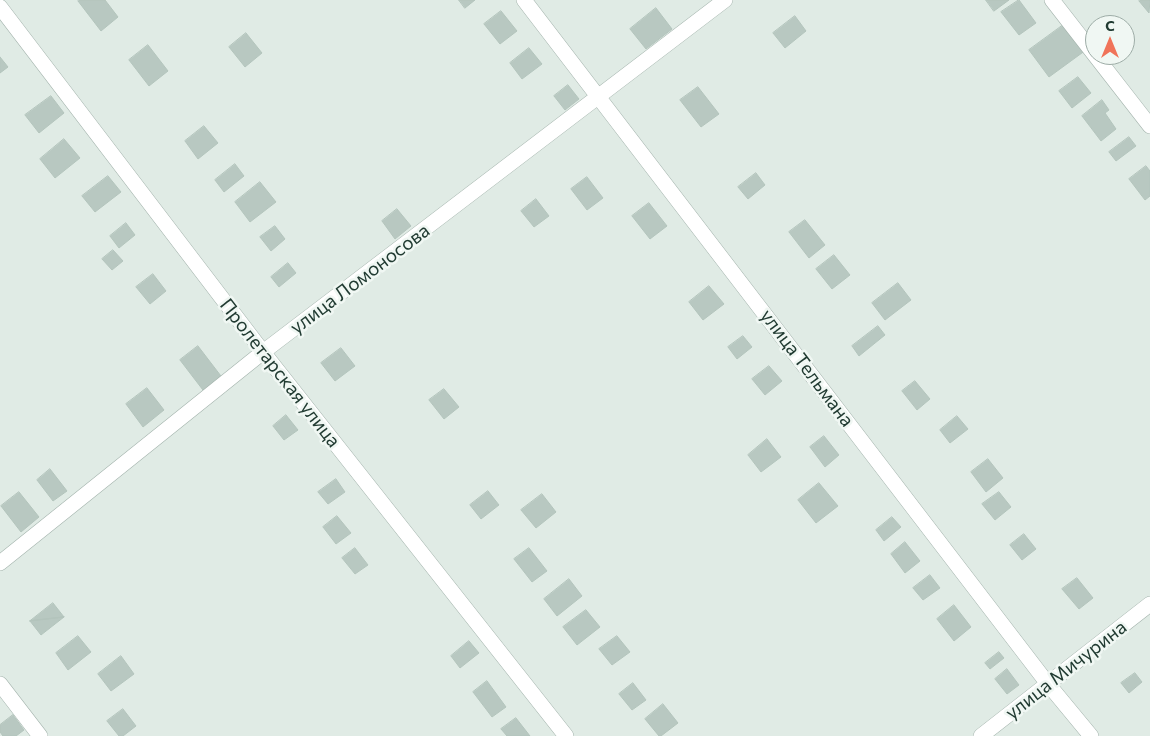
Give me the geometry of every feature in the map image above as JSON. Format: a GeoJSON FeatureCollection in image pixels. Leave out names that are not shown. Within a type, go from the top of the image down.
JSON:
{"type":"FeatureCollection","features":[{"type":"Feature","properties":{"kind":"street","name":"улица Тельмана"},"geometry":{"type":"LineString","coordinates":[[524,0],[1048,684],[1091,736]]}},
{"type":"Feature","properties":{"kind":"street","name":"улица Ломоносова"},"geometry":{"type":"LineString","coordinates":[[0,563],[263,352],[725,0]]}},
{"type":"Feature","properties":{"kind":"street"},"geometry":{"type":"LineString","coordinates":[[1052,0],[1150,126]]}},
{"type":"Feature","properties":{"kind":"street","name":"Пролетарская улица"},"geometry":{"type":"LineString","coordinates":[[0,7],[263,352],[566,736]]}},
{"type":"Feature","properties":{"kind":"street","name":"улица Мичурина"},"geometry":{"type":"LineString","coordinates":[[981,736],[1150,604]]}},
{"type":"Feature","properties":{"kind":"street"},"geometry":{"type":"LineString","coordinates":[[0,684],[40,736]]}},
{"type":"Feature","properties":{"kind":"building"},"geometry":{"type":"Polygon","coordinates":[[[79,0],[105,0],[118,17],[101,31],[79,0]]]}},
{"type":"Feature","properties":{"kind":"building"},"geometry":{"type":"Polygon","coordinates":[[[459,0],[475,0],[465,8],[459,0]]]}},
{"type":"Feature","properties":{"kind":"building"},"geometry":{"type":"Polygon","coordinates":[[[986,0],[1009,0],[994,11],[986,0]]]}},
{"type":"Feature","properties":{"kind":"building"},"geometry":{"type":"Polygon","coordinates":[[[1019,0],[1036,23],[1019,35],[1001,12],[1019,0]]]}},
{"type":"Feature","properties":{"kind":"building"},"geometry":{"type":"Polygon","coordinates":[[[1150,0],[1149,13],[1139,1],[1150,0]]]}},
{"type":"Feature","properties":{"kind":"building"},"geometry":{"type":"Polygon","coordinates":[[[656,8],[672,29],[646,49],[630,29],[656,8]]]}},
{"type":"Feature","properties":{"kind":"building"},"geometry":{"type":"Polygon","coordinates":[[[501,11],[517,31],[500,44],[484,24],[501,11]]]}},
{"type":"Feature","properties":{"kind":"building"},"geometry":{"type":"Polygon","coordinates":[[[795,16],[806,31],[785,48],[773,33],[795,16]]]}},
{"type":"Feature","properties":{"kind":"building"},"geometry":{"type":"Polygon","coordinates":[[[1066,23],[1085,49],[1085,51],[1049,77],[1029,50],[1066,23]]]}},
{"type":"Feature","properties":{"kind":"building"},"geometry":{"type":"Polygon","coordinates":[[[246,33],[262,53],[245,67],[229,47],[246,33]]]}},
{"type":"Feature","properties":{"kind":"building"},"geometry":{"type":"Polygon","coordinates":[[[148,45],[168,71],[149,86],[129,60],[148,45]]]}},
{"type":"Feature","properties":{"kind":"building"},"geometry":{"type":"Polygon","coordinates":[[[529,48],[542,64],[522,79],[510,63],[529,48]]]}},
{"type":"Feature","properties":{"kind":"building"},"geometry":{"type":"Polygon","coordinates":[[[0,57],[8,67],[0,73],[0,57]]]}},
{"type":"Feature","properties":{"kind":"building"},"geometry":{"type":"Polygon","coordinates":[[[1078,77],[1091,93],[1072,108],[1059,91],[1078,77]]]}},
{"type":"Feature","properties":{"kind":"building"},"geometry":{"type":"Polygon","coordinates":[[[568,85],[579,99],[565,110],[554,96],[568,85]]]}},
{"type":"Feature","properties":{"kind":"building"},"geometry":{"type":"Polygon","coordinates":[[[698,87],[719,114],[701,127],[680,100],[698,87]]]}},
{"type":"Feature","properties":{"kind":"building"},"geometry":{"type":"Polygon","coordinates":[[[51,96],[64,113],[39,133],[25,115],[51,96]]]}},
{"type":"Feature","properties":{"kind":"building"},"geometry":{"type":"Polygon","coordinates":[[[1102,100],[1109,110],[1105,113],[1116,129],[1101,141],[1082,116],[1102,100]]]}},
{"type":"Feature","properties":{"kind":"building"},"geometry":{"type":"Polygon","coordinates":[[[204,126],[218,143],[198,159],[185,141],[204,126]]]}},
{"type":"Feature","properties":{"kind":"building"},"geometry":{"type":"Polygon","coordinates":[[[1129,137],[1136,146],[1116,161],[1109,152],[1129,137]]]}},
{"type":"Feature","properties":{"kind":"building"},"geometry":{"type":"Polygon","coordinates":[[[64,139],[80,158],[55,178],[40,159],[64,139]]]}},
{"type":"Feature","properties":{"kind":"building"},"geometry":{"type":"Polygon","coordinates":[[[235,164],[244,176],[224,192],[215,180],[235,164]]]}},
{"type":"Feature","properties":{"kind":"building"},"geometry":{"type":"Polygon","coordinates":[[[1146,166],[1150,171],[1150,196],[1145,200],[1129,179],[1146,166]]]}},
{"type":"Feature","properties":{"kind":"building"},"geometry":{"type":"Polygon","coordinates":[[[756,173],[765,185],[748,199],[738,187],[756,173]]]}},
{"type":"Feature","properties":{"kind":"building"},"geometry":{"type":"Polygon","coordinates":[[[108,176],[121,192],[95,212],[82,196],[108,176]]]}},
{"type":"Feature","properties":{"kind":"building"},"geometry":{"type":"Polygon","coordinates":[[[587,177],[603,198],[587,210],[571,189],[587,177]]]}},
{"type":"Feature","properties":{"kind":"building"},"geometry":{"type":"Polygon","coordinates":[[[260,182],[276,202],[250,222],[235,202],[260,182]]]}},
{"type":"Feature","properties":{"kind":"building"},"geometry":{"type":"Polygon","coordinates":[[[536,199],[549,216],[534,227],[521,211],[536,199]]]}},
{"type":"Feature","properties":{"kind":"building"},"geometry":{"type":"Polygon","coordinates":[[[649,203],[667,226],[650,239],[632,216],[649,203]]]}},
{"type":"Feature","properties":{"kind":"building"},"geometry":{"type":"Polygon","coordinates":[[[397,209],[411,226],[395,239],[382,221],[397,209]]]}},
{"type":"Feature","properties":{"kind":"building"},"geometry":{"type":"Polygon","coordinates":[[[805,220],[825,245],[809,258],[789,232],[805,220]]]}},
{"type":"Feature","properties":{"kind":"building"},"geometry":{"type":"Polygon","coordinates":[[[126,223],[135,235],[119,248],[110,236],[126,223]]]}},
{"type":"Feature","properties":{"kind":"building"},"geometry":{"type":"Polygon","coordinates":[[[275,226],[285,239],[271,251],[260,237],[275,226]]]}},
{"type":"Feature","properties":{"kind":"building"},"geometry":{"type":"Polygon","coordinates":[[[113,250],[123,261],[112,270],[102,259],[113,250]]]}},
{"type":"Feature","properties":{"kind":"building"},"geometry":{"type":"Polygon","coordinates":[[[834,255],[850,275],[832,289],[816,269],[834,255]]]}},
{"type":"Feature","properties":{"kind":"building"},"geometry":{"type":"Polygon","coordinates":[[[288,263],[296,273],[279,287],[271,277],[288,263]]]}},
{"type":"Feature","properties":{"kind":"building"},"geometry":{"type":"Polygon","coordinates":[[[153,274],[166,291],[150,304],[136,287],[153,274]]]}},
{"type":"Feature","properties":{"kind":"building"},"geometry":{"type":"Polygon","coordinates":[[[898,283],[911,300],[885,320],[872,303],[898,283]]]}},
{"type":"Feature","properties":{"kind":"building"},"geometry":{"type":"Polygon","coordinates":[[[709,286],[724,304],[703,320],[689,302],[709,286]]]}},
{"type":"Feature","properties":{"kind":"building"},"geometry":{"type":"Polygon","coordinates":[[[878,326],[885,335],[859,356],[852,346],[878,326]]]}},
{"type":"Feature","properties":{"kind":"building"},"geometry":{"type":"Polygon","coordinates":[[[743,336],[752,347],[737,359],[728,347],[743,336]]]}},
{"type":"Feature","properties":{"kind":"building"},"geometry":{"type":"Polygon","coordinates":[[[198,346],[224,380],[206,394],[180,360],[198,346]]]}},
{"type":"Feature","properties":{"kind":"building"},"geometry":{"type":"Polygon","coordinates":[[[341,348],[355,366],[335,381],[321,363],[341,348]]]}},
{"type":"Feature","properties":{"kind":"building"},"geometry":{"type":"Polygon","coordinates":[[[769,366],[782,381],[765,395],[752,379],[769,366]]]}},
{"type":"Feature","properties":{"kind":"building"},"geometry":{"type":"Polygon","coordinates":[[[915,381],[930,399],[917,410],[902,391],[915,381]]]}},
{"type":"Feature","properties":{"kind":"building"},"geometry":{"type":"Polygon","coordinates":[[[147,388],[164,410],[143,427],[126,404],[147,388]]]}},
{"type":"Feature","properties":{"kind":"building"},"geometry":{"type":"Polygon","coordinates":[[[444,389],[459,407],[444,419],[429,400],[444,389]]]}},
{"type":"Feature","properties":{"kind":"building"},"geometry":{"type":"Polygon","coordinates":[[[286,415],[298,430],[284,440],[273,426],[286,415]]]}},
{"type":"Feature","properties":{"kind":"building"},"geometry":{"type":"Polygon","coordinates":[[[957,416],[968,429],[950,443],[940,430],[957,416]]]}},
{"type":"Feature","properties":{"kind":"building"},"geometry":{"type":"Polygon","coordinates":[[[824,436],[839,455],[825,467],[810,447],[824,436]]]}},
{"type":"Feature","properties":{"kind":"building"},"geometry":{"type":"Polygon","coordinates":[[[767,439],[781,457],[761,472],[748,455],[767,439]]]}},
{"type":"Feature","properties":{"kind":"building"},"geometry":{"type":"Polygon","coordinates":[[[988,459],[1003,478],[986,492],[971,472],[988,459]]]}},
{"type":"Feature","properties":{"kind":"building"},"geometry":{"type":"Polygon","coordinates":[[[50,469],[67,491],[53,501],[37,480],[50,469]]]}},
{"type":"Feature","properties":{"kind":"building"},"geometry":{"type":"Polygon","coordinates":[[[336,479],[345,492],[328,504],[318,492],[336,479]]]}},
{"type":"Feature","properties":{"kind":"building"},"geometry":{"type":"Polygon","coordinates":[[[819,483],[838,506],[816,523],[798,500],[819,483]]]}},
{"type":"Feature","properties":{"kind":"building"},"geometry":{"type":"Polygon","coordinates":[[[488,491],[499,505],[481,519],[470,505],[488,491]]]}},
{"type":"Feature","properties":{"kind":"building"},"geometry":{"type":"Polygon","coordinates":[[[19,492],[39,517],[21,532],[1,506],[19,492]]]}},
{"type":"Feature","properties":{"kind":"building"},"geometry":{"type":"Polygon","coordinates":[[[999,492],[1011,507],[995,520],[982,504],[999,492]]]}},
{"type":"Feature","properties":{"kind":"building"},"geometry":{"type":"Polygon","coordinates":[[[542,494],[556,512],[536,528],[521,510],[542,494]]]}},
{"type":"Feature","properties":{"kind":"building"},"geometry":{"type":"Polygon","coordinates":[[[337,516],[351,533],[336,544],[323,527],[337,516]]]}},
{"type":"Feature","properties":{"kind":"building"},"geometry":{"type":"Polygon","coordinates":[[[892,517],[901,527],[884,541],[876,530],[892,517]]]}},
{"type":"Feature","properties":{"kind":"building"},"geometry":{"type":"Polygon","coordinates":[[[1024,534],[1036,549],[1022,560],[1010,545],[1024,534]]]}},
{"type":"Feature","properties":{"kind":"building"},"geometry":{"type":"Polygon","coordinates":[[[905,542],[920,561],[905,573],[891,554],[905,542]]]}},
{"type":"Feature","properties":{"kind":"building"},"geometry":{"type":"Polygon","coordinates":[[[355,548],[368,565],[355,574],[342,558],[355,548]]]}},
{"type":"Feature","properties":{"kind":"building"},"geometry":{"type":"Polygon","coordinates":[[[529,548],[547,571],[532,582],[514,559],[529,548]]]}},
{"type":"Feature","properties":{"kind":"building"},"geometry":{"type":"Polygon","coordinates":[[[930,575],[940,588],[923,600],[913,588],[930,575]]]}},
{"type":"Feature","properties":{"kind":"building"},"geometry":{"type":"Polygon","coordinates":[[[1077,578],[1093,598],[1079,609],[1062,589],[1077,578]]]}},
{"type":"Feature","properties":{"kind":"building"},"geometry":{"type":"Polygon","coordinates":[[[569,579],[582,596],[557,616],[544,599],[569,579]]]}},
{"type":"Feature","properties":{"kind":"building"},"geometry":{"type":"Polygon","coordinates":[[[53,603],[64,617],[30,621],[53,603]]]}},
{"type":"Feature","properties":{"kind":"building"},"geometry":{"type":"Polygon","coordinates":[[[954,605],[971,627],[954,641],[937,619],[954,605]]]}},
{"type":"Feature","properties":{"kind":"building"},"geometry":{"type":"Polygon","coordinates":[[[586,610],[600,627],[577,645],[563,627],[586,610]]]}},
{"type":"Feature","properties":{"kind":"building"},"geometry":{"type":"Polygon","coordinates":[[[64,617],[41,635],[30,621],[64,617]]]}},
{"type":"Feature","properties":{"kind":"building"},"geometry":{"type":"Polygon","coordinates":[[[78,636],[91,652],[68,670],[56,653],[78,636]]]}},
{"type":"Feature","properties":{"kind":"building"},"geometry":{"type":"Polygon","coordinates":[[[617,636],[630,652],[612,665],[599,649],[617,636]]]}},
{"type":"Feature","properties":{"kind":"building"},"geometry":{"type":"Polygon","coordinates":[[[469,641],[479,653],[460,668],[451,656],[469,641]]]}},
{"type":"Feature","properties":{"kind":"building"},"geometry":{"type":"Polygon","coordinates":[[[999,652],[1004,658],[990,669],[985,663],[999,652]]]}},
{"type":"Feature","properties":{"kind":"building"},"geometry":{"type":"Polygon","coordinates":[[[121,656],[134,674],[111,691],[98,674],[121,656]]]}},
{"type":"Feature","properties":{"kind":"building"},"geometry":{"type":"Polygon","coordinates":[[[1007,669],[1019,685],[1007,694],[995,679],[1007,669]]]}},
{"type":"Feature","properties":{"kind":"building"},"geometry":{"type":"Polygon","coordinates":[[[1135,673],[1142,682],[1129,693],[1121,683],[1135,673]]]}},
{"type":"Feature","properties":{"kind":"building"},"geometry":{"type":"Polygon","coordinates":[[[487,681],[506,707],[492,717],[473,692],[487,681]]]}},
{"type":"Feature","properties":{"kind":"building"},"geometry":{"type":"Polygon","coordinates":[[[633,683],[646,700],[632,710],[619,694],[633,683]]]}},
{"type":"Feature","properties":{"kind":"building"},"geometry":{"type":"Polygon","coordinates":[[[663,704],[678,723],[659,736],[645,719],[663,704]]]}},
{"type":"Feature","properties":{"kind":"building"},"geometry":{"type":"Polygon","coordinates":[[[123,709],[136,726],[123,736],[119,736],[107,721],[123,709]]]}},
{"type":"Feature","properties":{"kind":"building"},"geometry":{"type":"Polygon","coordinates":[[[13,715],[24,730],[16,736],[3,736],[0,732],[0,725],[13,715]]]}},
{"type":"Feature","properties":{"kind":"building"},"geometry":{"type":"Polygon","coordinates":[[[516,718],[530,736],[507,736],[501,729],[516,718]]]}}]}
